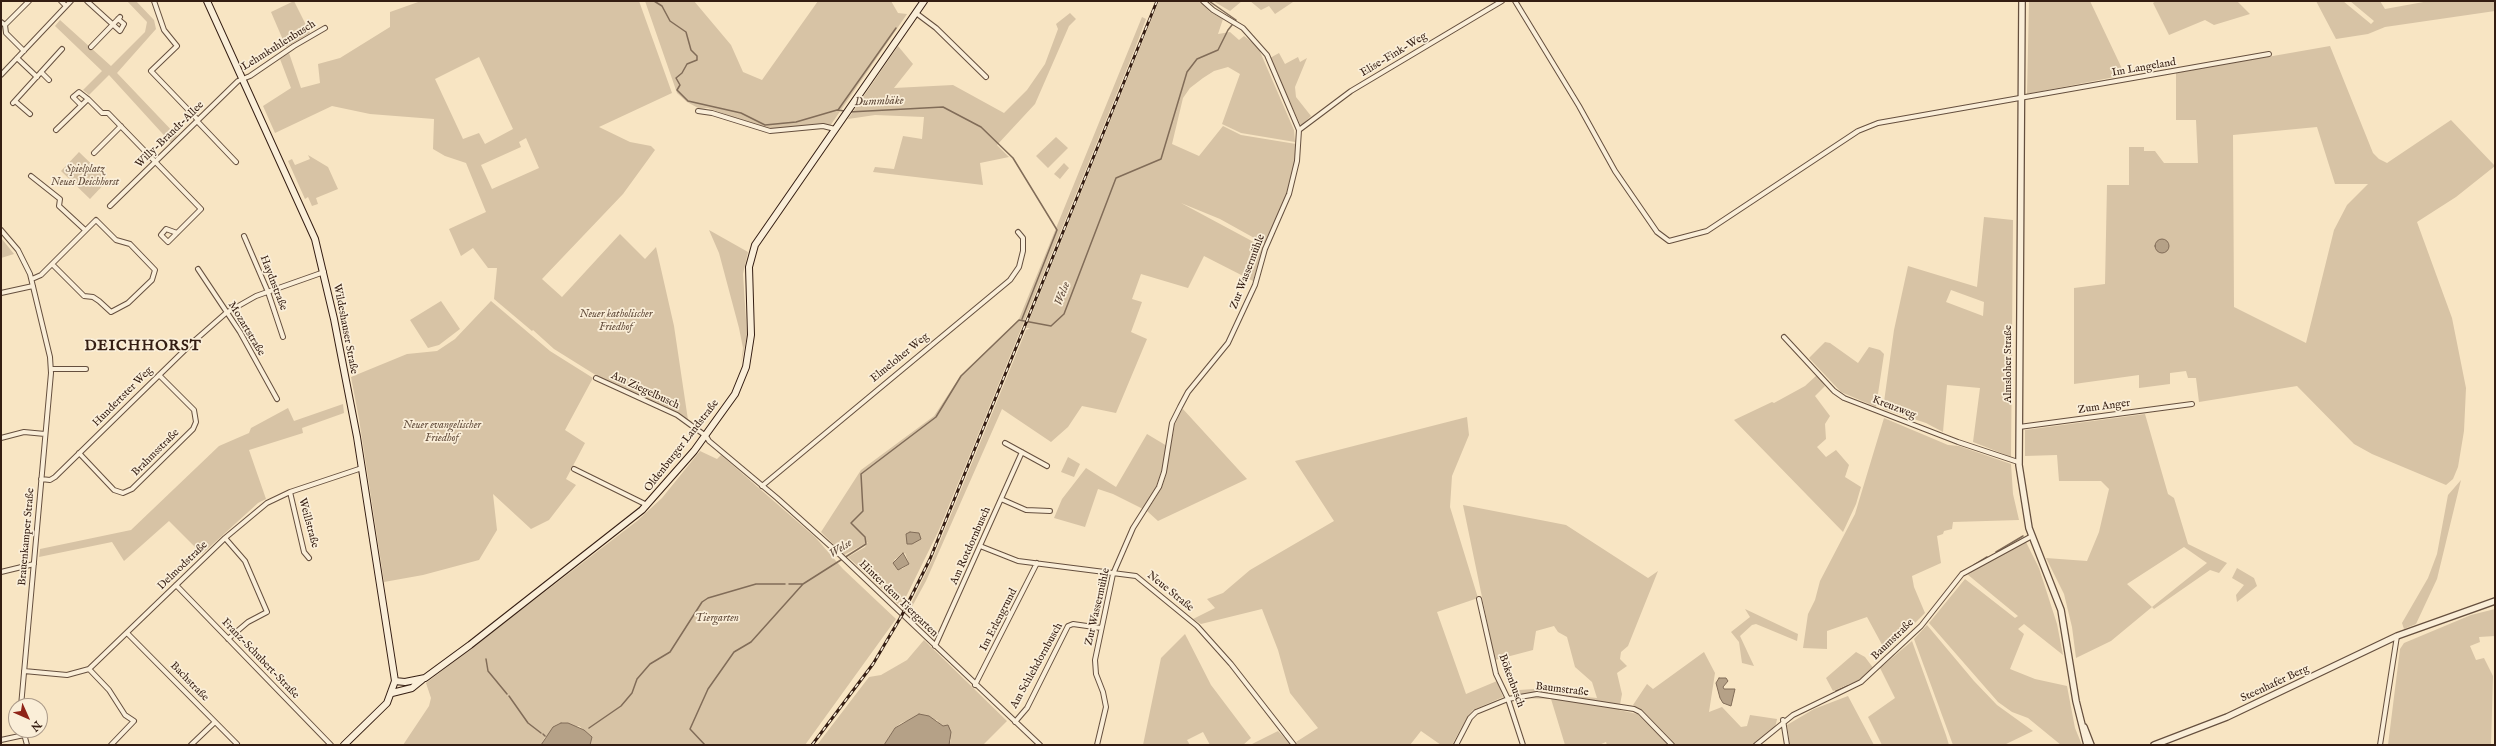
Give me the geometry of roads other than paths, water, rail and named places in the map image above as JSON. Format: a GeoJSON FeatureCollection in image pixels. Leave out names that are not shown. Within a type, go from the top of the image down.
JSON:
{"type":"FeatureCollection","features":[{"type":"Feature","properties":{"kind":"main road","name":"Wildeshauser Straße"},"geometry":{"type":"LineString","coordinates":[[206,1],[308,222],[324,272],[362,468],[395,681]]}},
{"type":"Feature","properties":{"kind":"main road","name":"Oldenburger Landstraße"},"geometry":{"type":"LineString","coordinates":[[395,681],[405,682],[425,678],[647,505],[706,436],[734,394],[746,367],[751,334],[749,267],[755,245],[924,1]]}},
{"type":"Feature","properties":{"kind":"main road"},"geometry":{"type":"LineString","coordinates":[[392,693],[412,688],[425,678]]}},
{"type":"Feature","properties":{"kind":"main road"},"geometry":{"type":"LineString","coordinates":[[344,745],[380,710],[392,693],[395,681]]}},
{"type":"Feature","properties":{"kind":"street"},"geometry":{"type":"LineString","coordinates":[[1,35],[5,27],[29,1]]}},
{"type":"Feature","properties":{"kind":"street"},"geometry":{"type":"LineString","coordinates":[[61,1],[66,6]]}},
{"type":"Feature","properties":{"kind":"street"},"geometry":{"type":"LineString","coordinates":[[1,75],[71,1]]}},
{"type":"Feature","properties":{"kind":"street"},"geometry":{"type":"LineString","coordinates":[[87,1],[112,25],[120,30],[124,24],[119,18],[112,25],[91,47]]}},
{"type":"Feature","properties":{"kind":"street"},"geometry":{"type":"LineString","coordinates":[[154,1],[164,30],[177,46],[151,71],[236,162]]}},
{"type":"Feature","properties":{"kind":"street"},"geometry":{"type":"LineString","coordinates":[[1203,1],[1213,10],[1232,21],[1254,38],[1267,55],[1299,130]]}},
{"type":"Feature","properties":{"kind":"street","name":"Elise-Fink-Weg"},"geometry":{"type":"LineString","coordinates":[[1299,130],[1351,91],[1502,1]]}},
{"type":"Feature","properties":{"kind":"street","name":"Im Langeland"},"geometry":{"type":"LineString","coordinates":[[1515,1],[1579,106],[1615,171],[1657,232],[1669,241],[1707,231],[1858,131],[1878,123],[2269,54]]}},
{"type":"Feature","properties":{"kind":"street","name":"Almsloher Straße"},"geometry":{"type":"LineString","coordinates":[[2022,1],[2018,462],[2026,517],[2061,610],[2080,718],[2087,745]]}},
{"type":"Feature","properties":{"kind":"street"},"geometry":{"type":"LineString","coordinates":[[916,13],[936,28],[986,77]]}},
{"type":"Feature","properties":{"kind":"street"},"geometry":{"type":"LineString","coordinates":[[1,22],[5,27],[6,33],[24,51]]}},
{"type":"Feature","properties":{"kind":"street","name":"Lehmkuhlenbusch"},"geometry":{"type":"LineString","coordinates":[[243,79],[324,28]]}},
{"type":"Feature","properties":{"kind":"street"},"geometry":{"type":"LineString","coordinates":[[30,114],[14,102],[62,49]]}},
{"type":"Feature","properties":{"kind":"street"},"geometry":{"type":"LineString","coordinates":[[17,58],[37,77]]}},
{"type":"Feature","properties":{"kind":"street"},"geometry":{"type":"LineString","coordinates":[[41,72],[49,80]]}},
{"type":"Feature","properties":{"kind":"street","name":"Willy-Brandt-Allee"},"geometry":{"type":"LineString","coordinates":[[110,206],[197,121],[243,79]]}},
{"type":"Feature","properties":{"kind":"street"},"geometry":{"type":"LineString","coordinates":[[81,105],[73,97],[79,92],[102,113],[108,113],[201,209],[176,233]]}},
{"type":"Feature","properties":{"kind":"street"},"geometry":{"type":"LineString","coordinates":[[56,130],[88,99]]}},
{"type":"Feature","properties":{"kind":"street"},"geometry":{"type":"LineString","coordinates":[[698,111],[712,113],[770,131],[823,126],[835,128]]}},
{"type":"Feature","properties":{"kind":"street"},"geometry":{"type":"LineString","coordinates":[[94,153],[121,126]]}},
{"type":"Feature","properties":{"kind":"street","name":"Zur Wassermühle"},"geometry":{"type":"LineString","coordinates":[[1096,745],[1106,707],[1094,666],[1113,574],[1133,528],[1159,487],[1164,472],[1172,423],[1188,392],[1228,344],[1255,285],[1265,249],[1293,180],[1299,130]]}},
{"type":"Feature","properties":{"kind":"street"},"geometry":{"type":"LineString","coordinates":[[31,176],[60,199],[59,206],[85,230]]}},
{"type":"Feature","properties":{"kind":"street"},"geometry":{"type":"LineString","coordinates":[[32,279],[41,275],[85,230],[96,220],[116,240],[130,244],[155,270],[152,280],[128,303],[111,312],[93,297],[84,296],[52,264]]}},
{"type":"Feature","properties":{"kind":"street","name":"Brauenkamper Straße"},"geometry":{"type":"LineString","coordinates":[[1,230],[18,250],[32,279],[51,369],[22,698]]}},
{"type":"Feature","properties":{"kind":"street","name":"Elmeloher Weg"},"geometry":{"type":"LineString","coordinates":[[762,486],[1010,280],[1019,266],[1023,251],[1023,238],[1018,232]]}},
{"type":"Feature","properties":{"kind":"street","name":"Haydnstraße"},"geometry":{"type":"LineString","coordinates":[[244,236],[268,292],[283,338]]}},
{"type":"Feature","properties":{"kind":"street","name":"Mozartstraße"},"geometry":{"type":"LineString","coordinates":[[198,269],[240,332],[277,399]]}},
{"type":"Feature","properties":{"kind":"street","name":"Hundertster Weg"},"geometry":{"type":"LineString","coordinates":[[41,479],[50,480],[55,476],[159,375],[226,313],[268,292],[324,272]]}},
{"type":"Feature","properties":{"kind":"street"},"geometry":{"type":"LineString","coordinates":[[1,293],[33,286]]}},
{"type":"Feature","properties":{"kind":"street","name":"Kreuzweg"},"geometry":{"type":"LineString","coordinates":[[1784,337],[1834,391],[1844,398],[1958,442],[2018,462]]}},
{"type":"Feature","properties":{"kind":"street"},"geometry":{"type":"LineString","coordinates":[[51,369],[86,369]]}},
{"type":"Feature","properties":{"kind":"street","name":"Brahmsstraße"},"geometry":{"type":"LineString","coordinates":[[79,453],[114,490],[124,493],[132,489],[193,429],[196,418],[194,410],[159,375]]}},
{"type":"Feature","properties":{"kind":"street","name":"Am Ziegelbusch"},"geometry":{"type":"LineString","coordinates":[[596,378],[677,415],[706,436]]}},
{"type":"Feature","properties":{"kind":"street","name":"Zum Anger"},"geometry":{"type":"LineString","coordinates":[[2019,427],[2192,404]]}},
{"type":"Feature","properties":{"kind":"street"},"geometry":{"type":"LineString","coordinates":[[1,438],[24,432],[45,434]]}},
{"type":"Feature","properties":{"kind":"street","name":"Hinter dem Tiergarten"},"geometry":{"type":"LineString","coordinates":[[706,436],[708,441],[839,554],[975,685],[1040,745]]}},
{"type":"Feature","properties":{"kind":"street"},"geometry":{"type":"LineString","coordinates":[[1005,443],[1047,466]]}},
{"type":"Feature","properties":{"kind":"street","name":"Am Rotdornbusch"},"geometry":{"type":"LineString","coordinates":[[935,646],[1022,452]]}},
{"type":"Feature","properties":{"kind":"street","name":"Delmodstraße"},"geometry":{"type":"LineString","coordinates":[[24,671],[67,675],[89,669],[225,538],[267,503],[290,492],[362,468]]}},
{"type":"Feature","properties":{"kind":"street"},"geometry":{"type":"LineString","coordinates":[[574,469],[647,505]]}},
{"type":"Feature","properties":{"kind":"street","name":"Weillstraße"},"geometry":{"type":"LineString","coordinates":[[290,492],[304,552],[309,558]]}},
{"type":"Feature","properties":{"kind":"street"},"geometry":{"type":"LineString","coordinates":[[1001,499],[1026,510],[1050,511]]}},
{"type":"Feature","properties":{"kind":"street","name":"Baumstraße"},"geometry":{"type":"LineString","coordinates":[[1756,745],[1769,736],[1784,720],[1861,682],[1921,626],[1962,574],[2032,536]]}},
{"type":"Feature","properties":{"kind":"street"},"geometry":{"type":"LineString","coordinates":[[225,538],[245,561],[267,612],[248,622],[228,639]]}},
{"type":"Feature","properties":{"kind":"street","name":"Neue Straße"},"geometry":{"type":"LineString","coordinates":[[980,546],[1018,561],[1136,576],[1188,618],[1231,664],[1294,745]]}},
{"type":"Feature","properties":{"kind":"street","name":"Im Erlengrund"},"geometry":{"type":"LineString","coordinates":[[975,685],[1037,563]]}},
{"type":"Feature","properties":{"kind":"street"},"geometry":{"type":"LineString","coordinates":[[1,572],[34,564]]}},
{"type":"Feature","properties":{"kind":"street","name":"Franz-Schubert-Straße"},"geometry":{"type":"LineString","coordinates":[[176,585],[331,745]]}},
{"type":"Feature","properties":{"kind":"street","name":"Bökenbusch"},"geometry":{"type":"LineString","coordinates":[[1479,599],[1496,674],[1508,699],[1523,745]]}},
{"type":"Feature","properties":{"kind":"street","name":"Steenhafer Berg"},"geometry":{"type":"LineString","coordinates":[[2150,745],[2227,717],[2397,636],[2495,601]]}},
{"type":"Feature","properties":{"kind":"street","name":"Am Schlehdornbusch"},"geometry":{"type":"LineString","coordinates":[[1015,722],[1027,708],[1068,626],[1073,624],[1101,628]]}},
{"type":"Feature","properties":{"kind":"street","name":"Bachstraße"},"geometry":{"type":"LineString","coordinates":[[127,633],[237,744]]}},
{"type":"Feature","properties":{"kind":"street"},"geometry":{"type":"LineString","coordinates":[[2380,745],[2397,636]]}},
{"type":"Feature","properties":{"kind":"street"},"geometry":{"type":"LineString","coordinates":[[89,669],[109,690],[125,714],[134,721],[111,745]]}},
{"type":"Feature","properties":{"kind":"street","name":"Baumstraße"},"geometry":{"type":"LineString","coordinates":[[1456,745],[1470,718],[1476,712],[1508,699],[1537,694],[1634,709],[1640,712],[1672,745]]}},
{"type":"Feature","properties":{"kind":"street","name":"Almsloher Straße"},"geometry":{"type":"LineString","coordinates":[[2080,718],[2091,745]]}},
{"type":"Feature","properties":{"kind":"street"},"geometry":{"type":"LineString","coordinates":[[1784,720],[1787,745]]}},
{"type":"Feature","properties":{"kind":"street"},"geometry":{"type":"LineString","coordinates":[[191,745],[215,722]]}},
{"type":"Feature","properties":{"kind":"waterway","name":"Dummbäke"},"geometry":{"type":"LineString","coordinates":[[654,1],[662,6],[670,21],[686,32],[691,50],[697,56],[697,60],[687,64],[682,73],[676,78],[680,85],[677,90],[688,101],[741,113],[765,125],[796,122],[837,110],[845,111]]}},
{"type":"Feature","properties":{"kind":"waterway","name":"Welse"},"geometry":{"type":"LineString","coordinates":[[705,745],[690,729],[708,689],[734,652],[751,642],[803,584],[866,544],[865,537],[851,523],[863,511],[861,474],[936,417],[961,376],[1019,320],[1051,326],[1064,314],[1116,178],[1161,159],[1187,72],[1197,59],[1218,50],[1228,30],[1236,20],[1209,1]]}},
{"type":"Feature","properties":{"kind":"waterway"},"geometry":{"type":"LineString","coordinates":[[838,110],[896,28]]}},
{"type":"Feature","properties":{"kind":"waterway","name":"Dummbäke"},"geometry":{"type":"LineString","coordinates":[[849,112],[943,107],[981,127],[1013,158],[1057,230],[1022,319]]}},
{"type":"Feature","properties":{"kind":"waterway"},"geometry":{"type":"LineString","coordinates":[[1996,552],[2023,536]]}},
{"type":"Feature","properties":{"kind":"waterway"},"geometry":{"type":"LineString","coordinates":[[1974,565],[1987,557]]}},
{"type":"Feature","properties":{"kind":"waterway","name":"Welse"},"geometry":{"type":"LineString","coordinates":[[589,728],[621,706],[632,693],[637,679],[650,664],[670,652],[702,602],[708,598],[756,584],[785,584]]}},
{"type":"Feature","properties":{"kind":"waterway","name":"Welse"},"geometry":{"type":"LineString","coordinates":[[789,584],[803,584]]}},
{"type":"Feature","properties":{"kind":"waterway"},"geometry":{"type":"LineString","coordinates":[[486,659],[488,671],[507,694]]}},
{"type":"Feature","properties":{"kind":"waterway"},"geometry":{"type":"LineString","coordinates":[[1836,691],[1848,686]]}},
{"type":"Feature","properties":{"kind":"waterway"},"geometry":{"type":"LineString","coordinates":[[509,696],[528,723],[541,733]]}},
{"type":"Feature","properties":{"kind":"railway"},"geometry":{"type":"LineString","coordinates":[[812,745],[873,664],[902,615],[930,559],[1157,1]]}},
{"type":"Feature","properties":{"kind":"district","name":"DEICHHORST"},"geometry":{"type":"Point","coordinates":[143,347]}},
{"type":"Feature","properties":{"kind":"park label","name":"Spielplatz Neues Deichhorst"},"geometry":{"type":"Point","coordinates":[85,176]}},
{"type":"Feature","properties":{"kind":"park label","name":"Neuer katholischer Friedhof"},"geometry":{"type":"Point","coordinates":[616,321]}},
{"type":"Feature","properties":{"kind":"park label","name":"Neuer evangelischer Friedhof"},"geometry":{"type":"Point","coordinates":[442,432]}},
{"type":"Feature","properties":{"kind":"park label","name":"Tiergarten"},"geometry":{"type":"Point","coordinates":[717,619]}}]}
